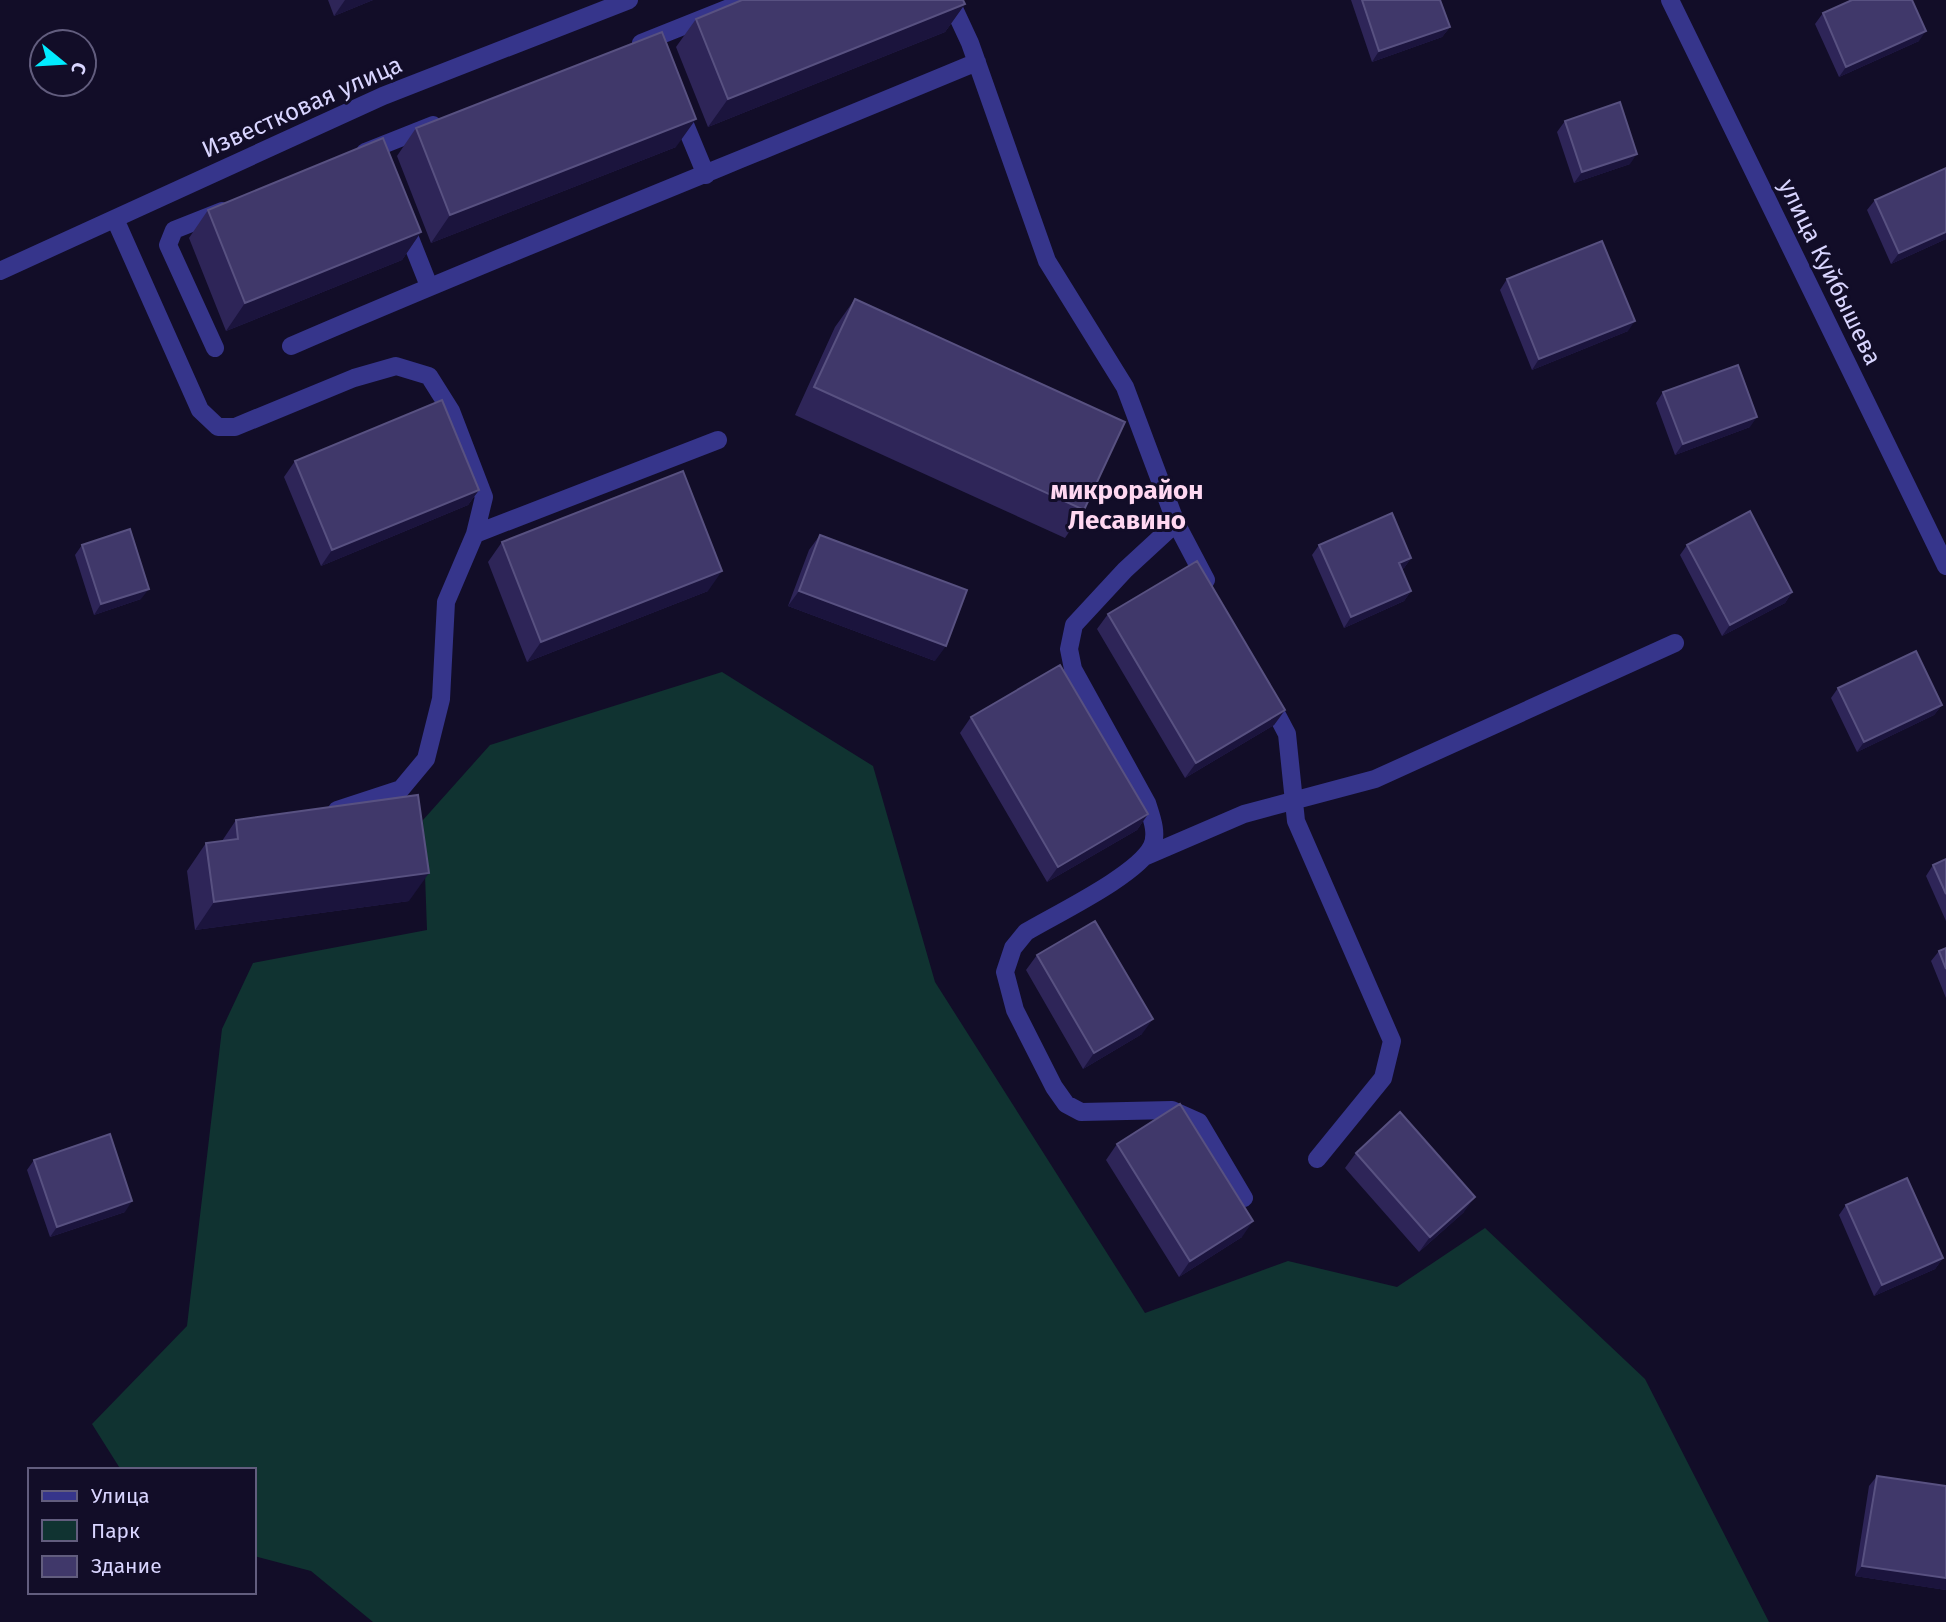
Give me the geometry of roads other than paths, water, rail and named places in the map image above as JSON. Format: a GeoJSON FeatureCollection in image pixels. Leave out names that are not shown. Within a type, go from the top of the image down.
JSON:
{"type":"FeatureCollection","features":[{"type":"Feature","properties":{"kind":"lane","name":"Известковая улица"},"geometry":{"type":"LineString","coordinates":[[0,271],[383,96],[629,0]]}},
{"type":"Feature","properties":{"kind":"lane"},"geometry":{"type":"LineString","coordinates":[[625,49],[653,45],[749,0]]}},
{"type":"Feature","properties":{"kind":"lane"},"geometry":{"type":"LineString","coordinates":[[950,0],[977,62],[1047,261],[1125,387],[1176,523],[1213,593]]}},
{"type":"Feature","properties":{"kind":"lane","name":"улица Куйбышева"},"geometry":{"type":"LineString","coordinates":[[1670,0],[1946,566]]}},
{"type":"Feature","properties":{"kind":"lane"},"geometry":{"type":"LineString","coordinates":[[291,346],[429,286],[977,62]]}},
{"type":"Feature","properties":{"kind":"lane"},"geometry":{"type":"LineString","coordinates":[[670,89],[706,175]]}},
{"type":"Feature","properties":{"kind":"lane"},"geometry":{"type":"LineString","coordinates":[[349,159],[376,155],[449,119]]}},
{"type":"Feature","properties":{"kind":"lane"},"geometry":{"type":"LineString","coordinates":[[215,348],[168,245],[174,230],[236,205]]}},
{"type":"Feature","properties":{"kind":"lane"},"geometry":{"type":"LineString","coordinates":[[399,211],[429,286]]}},
{"type":"Feature","properties":{"kind":"lane"},"geometry":{"type":"LineString","coordinates":[[114,219],[200,410],[218,427],[235,427],[354,378],[396,366],[429,376],[451,411],[484,497],[475,534],[446,602],[440,699],[426,759],[401,789],[339,810],[326,811]]}},
{"type":"Feature","properties":{"kind":"lane"},"geometry":{"type":"LineString","coordinates":[[475,534],[718,440]]}},
{"type":"Feature","properties":{"kind":"lane"},"geometry":{"type":"LineString","coordinates":[[1176,523],[1125,570],[1074,625],[1069,649],[1073,669],[1147,803],[1153,823],[1153,844],[1132,870],[1026,932],[1013,947],[1006,972],[1015,1010],[1054,1087],[1066,1104],[1081,1112],[1172,1110],[1199,1122],[1244,1198]]}},
{"type":"Feature","properties":{"kind":"lane"},"geometry":{"type":"LineString","coordinates":[[1144,857],[1244,814],[1375,779],[1675,643]]}},
{"type":"Feature","properties":{"kind":"lane"},"geometry":{"type":"LineString","coordinates":[[1263,687],[1287,734],[1296,821],[1392,1041],[1383,1078],[1317,1159]]}},
{"type":"Feature","properties":{"kind":"district","name":"микрорайон Лесавино"},"geometry":{"type":"Point","coordinates":[1127,505]}}]}
